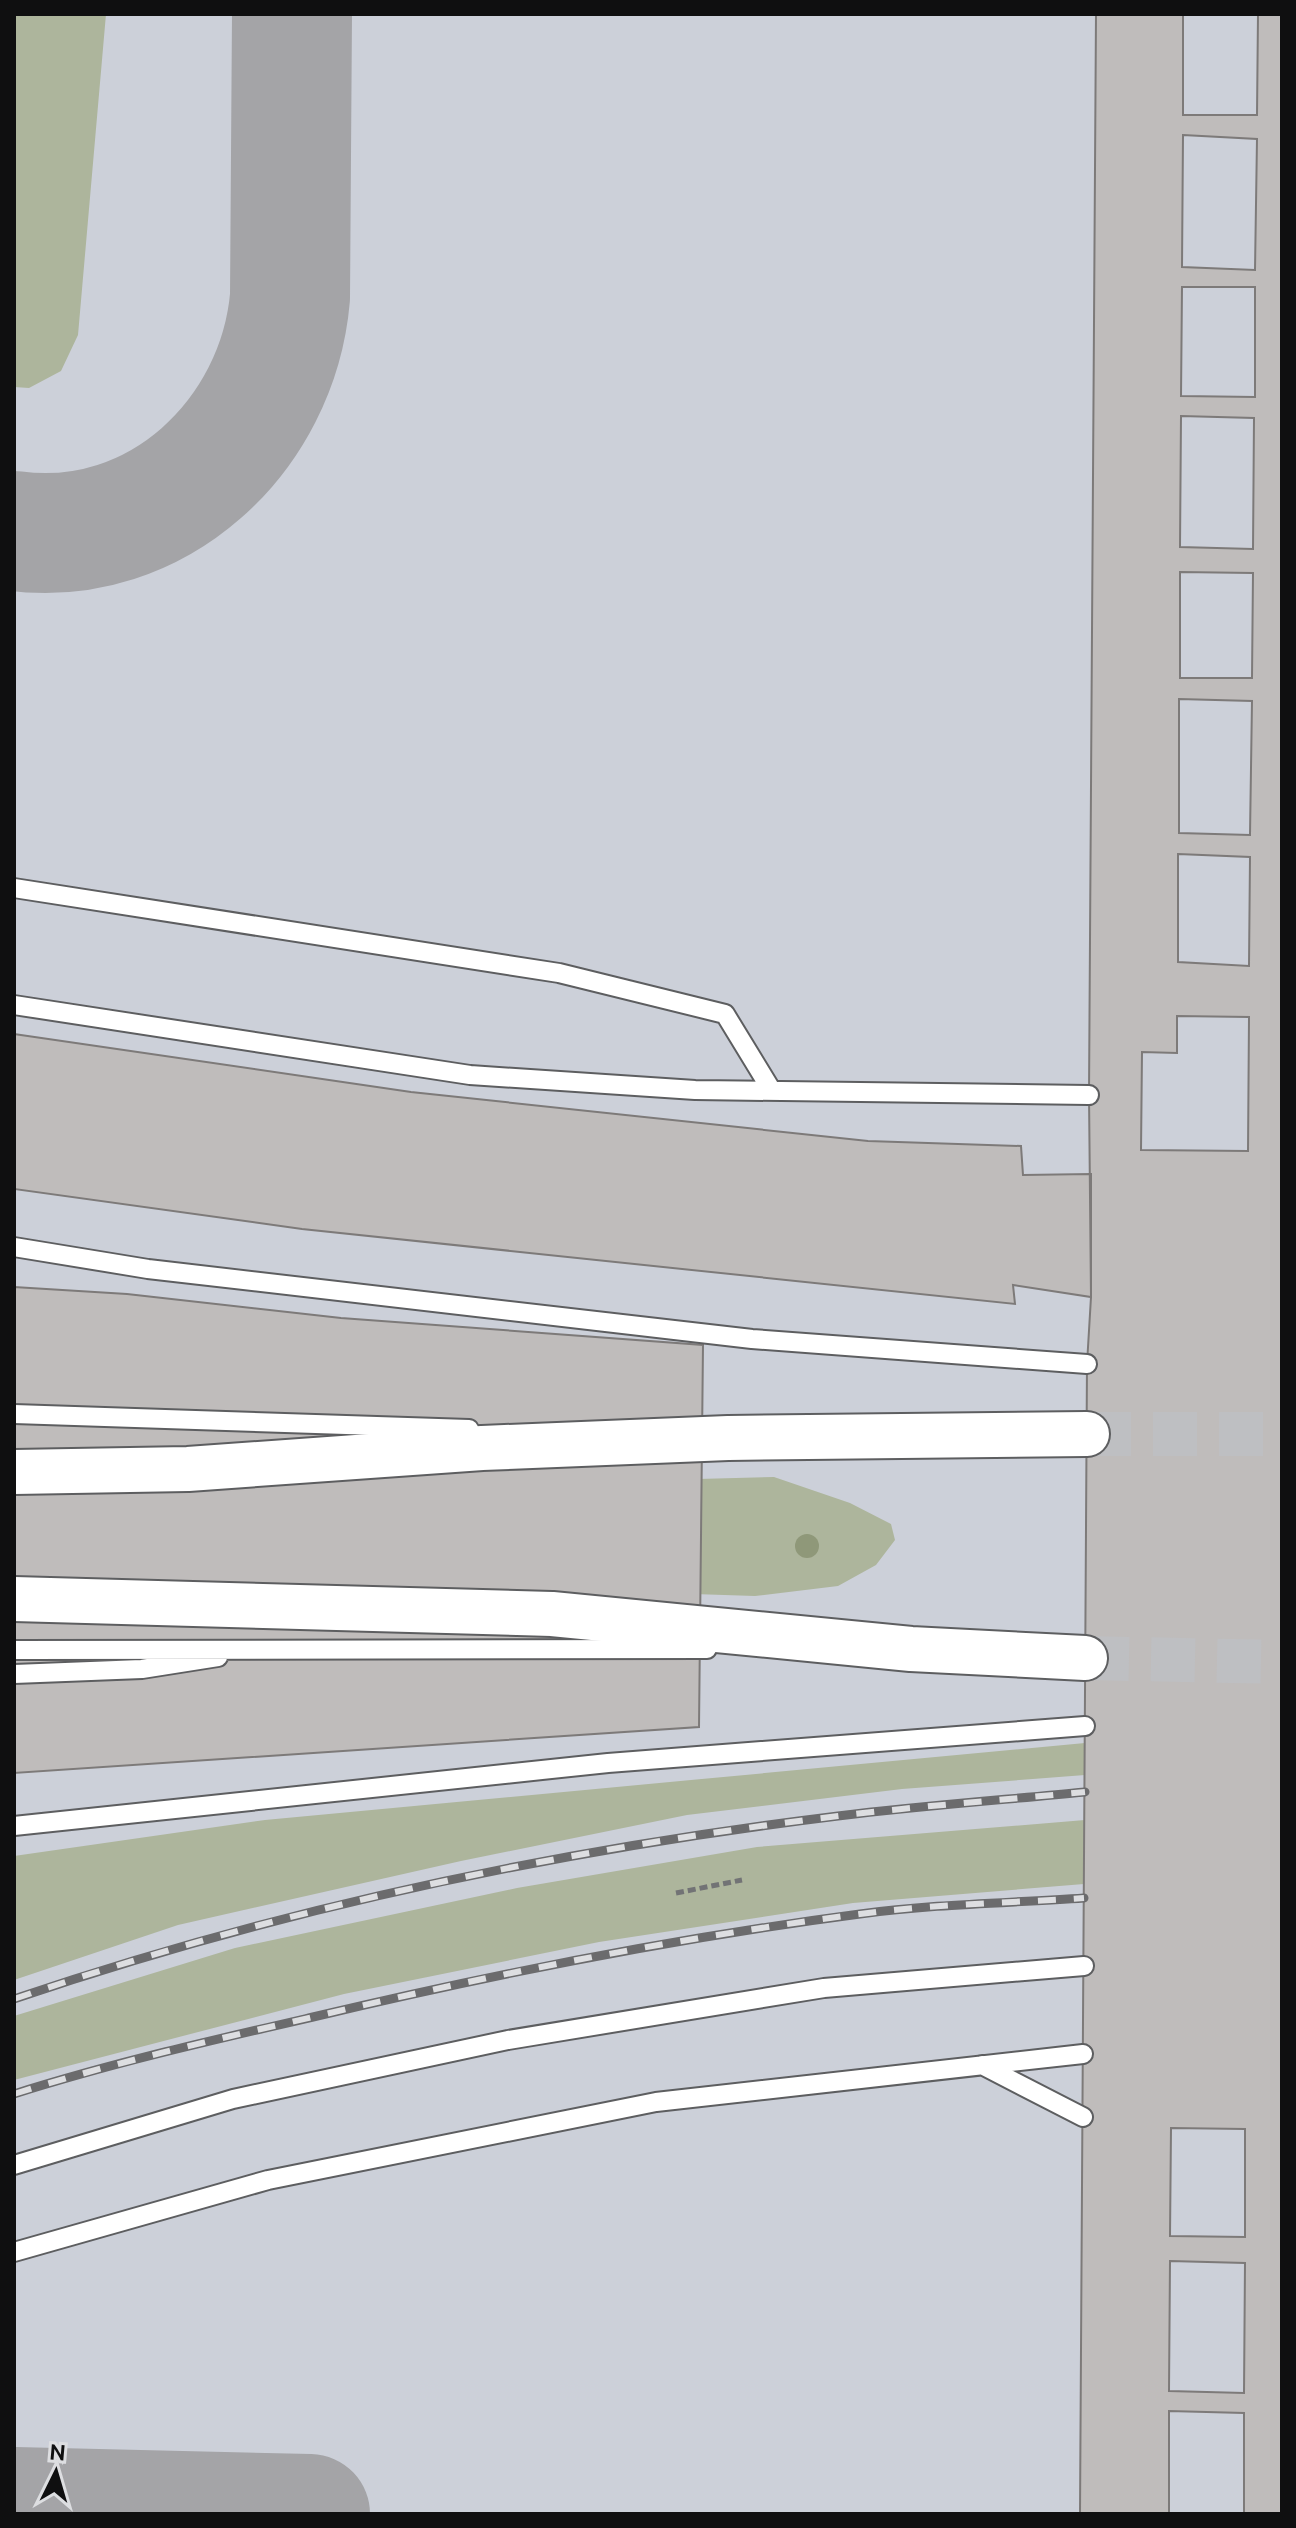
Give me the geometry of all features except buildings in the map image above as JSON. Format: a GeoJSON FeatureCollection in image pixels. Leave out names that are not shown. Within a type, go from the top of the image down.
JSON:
{"type":"FeatureCollection","features":[{"type":"Feature","properties":{"kind":"main road"},"geometry":{"type":"LineString","coordinates":[[14,1472],[188,1469],[482,1448],[728,1438],[1087,1434]]}},
{"type":"Feature","properties":{"kind":"main road"},"geometry":{"type":"LineString","coordinates":[[14,1599],[552,1614],[911,1649],[1085,1658]]}},
{"type":"Feature","properties":{"kind":"lane"},"geometry":{"type":"LineString","coordinates":[[14,888],[559,973],[725,1014],[772,1091]]}},
{"type":"Feature","properties":{"kind":"lane"},"geometry":{"type":"LineString","coordinates":[[14,1005],[470,1075],[695,1090],[1089,1095]]}},
{"type":"Feature","properties":{"kind":"lane"},"geometry":{"type":"LineString","coordinates":[[14,1247],[148,1269],[752,1339],[1087,1364]]}},
{"type":"Feature","properties":{"kind":"lane"},"geometry":{"type":"LineString","coordinates":[[14,1414],[728,1438]]}},
{"type":"Feature","properties":{"kind":"lane"},"geometry":{"type":"LineString","coordinates":[[14,1674],[142,1669],[275,1649]]}},
{"type":"Feature","properties":{"kind":"lane"},"geometry":{"type":"LineString","coordinates":[[14,1650],[911,1649]]}},
{"type":"Feature","properties":{"kind":"lane"},"geometry":{"type":"LineString","coordinates":[[14,1826],[608,1763],[1085,1726]]}},
{"type":"Feature","properties":{"kind":"lane"},"geometry":{"type":"LineString","coordinates":[[14,2165],[233,2099],[508,2040],[824,1988],[1084,1966]]}},
{"type":"Feature","properties":{"kind":"lane"},"geometry":{"type":"LineString","coordinates":[[14,2252],[268,2180],[656,2102],[1083,2054]]}},
{"type":"Feature","properties":{"kind":"lane"},"geometry":{"type":"LineString","coordinates":[[982,2065],[1083,2117]]}},
{"type":"Feature","properties":{"kind":"path"},"geometry":{"type":"LineString","coordinates":[[676,1893],[742,1880]]}},
{"type":"Feature","properties":{"kind":"shaded area"},"geometry":{"type":"Polygon","coordinates":[[[14,14],[1282,14],[1282,2514],[14,2514],[14,14]]]}},
{"type":"Feature","properties":{"kind":"green space"},"geometry":{"type":"Polygon","coordinates":[[[14,14],[106,14],[78,335],[61,371],[29,388],[14,387],[14,14]]]}},
{"type":"Feature","properties":{"kind":"green space"},"geometry":{"type":"Polygon","coordinates":[[[774,1477],[850,1503],[891,1524],[895,1540],[876,1565],[838,1586],[755,1596],[348,1583],[349,1488],[774,1477]]]}},
{"type":"Feature","properties":{"kind":"green space"},"geometry":{"type":"Polygon","coordinates":[[[1085,1743],[1085,1775],[902,1789],[687,1815],[461,1861],[178,1925],[14,1980],[14,1856],[265,1820],[1085,1743]]]}},
{"type":"Feature","properties":{"kind":"green space"},"geometry":{"type":"Polygon","coordinates":[[[1085,1820],[1084,1884],[853,1903],[599,1942],[344,1994],[14,2080],[14,2016],[235,1948],[517,1888],[757,1847],[1085,1820]]]}},
{"type":"Feature","properties":{"kind":"taxiway"},"geometry":{"type":"LineString","coordinates":[[14,531],[66,532],[116,522],[161,502],[201,473],[235,437],[262,395],[281,348],[290,297],[292,14]]}},
{"type":"Feature","properties":{"kind":"taxiway"},"geometry":{"type":"LineString","coordinates":[[14,2507],[310,2514]]}},
{"type":"Feature","properties":{"kind":"tunnel"},"geometry":{"type":"LineString","coordinates":[[1087,1434],[1282,1434]]}},
{"type":"Feature","properties":{"kind":"tunnel"},"geometry":{"type":"LineString","coordinates":[[1085,1658],[1282,1662]]}},
{"type":"Feature","properties":{"kind":"railway"},"geometry":{"type":"LineString","coordinates":[[14,1999],[115,1966],[318,1910],[525,1865],[629,1846],[838,1816],[1085,1792]]}},
{"type":"Feature","properties":{"kind":"railway"},"geometry":{"type":"LineString","coordinates":[[14,2094],[125,2062],[275,2026],[585,1958],[888,1911],[1084,1898]]}}]}
